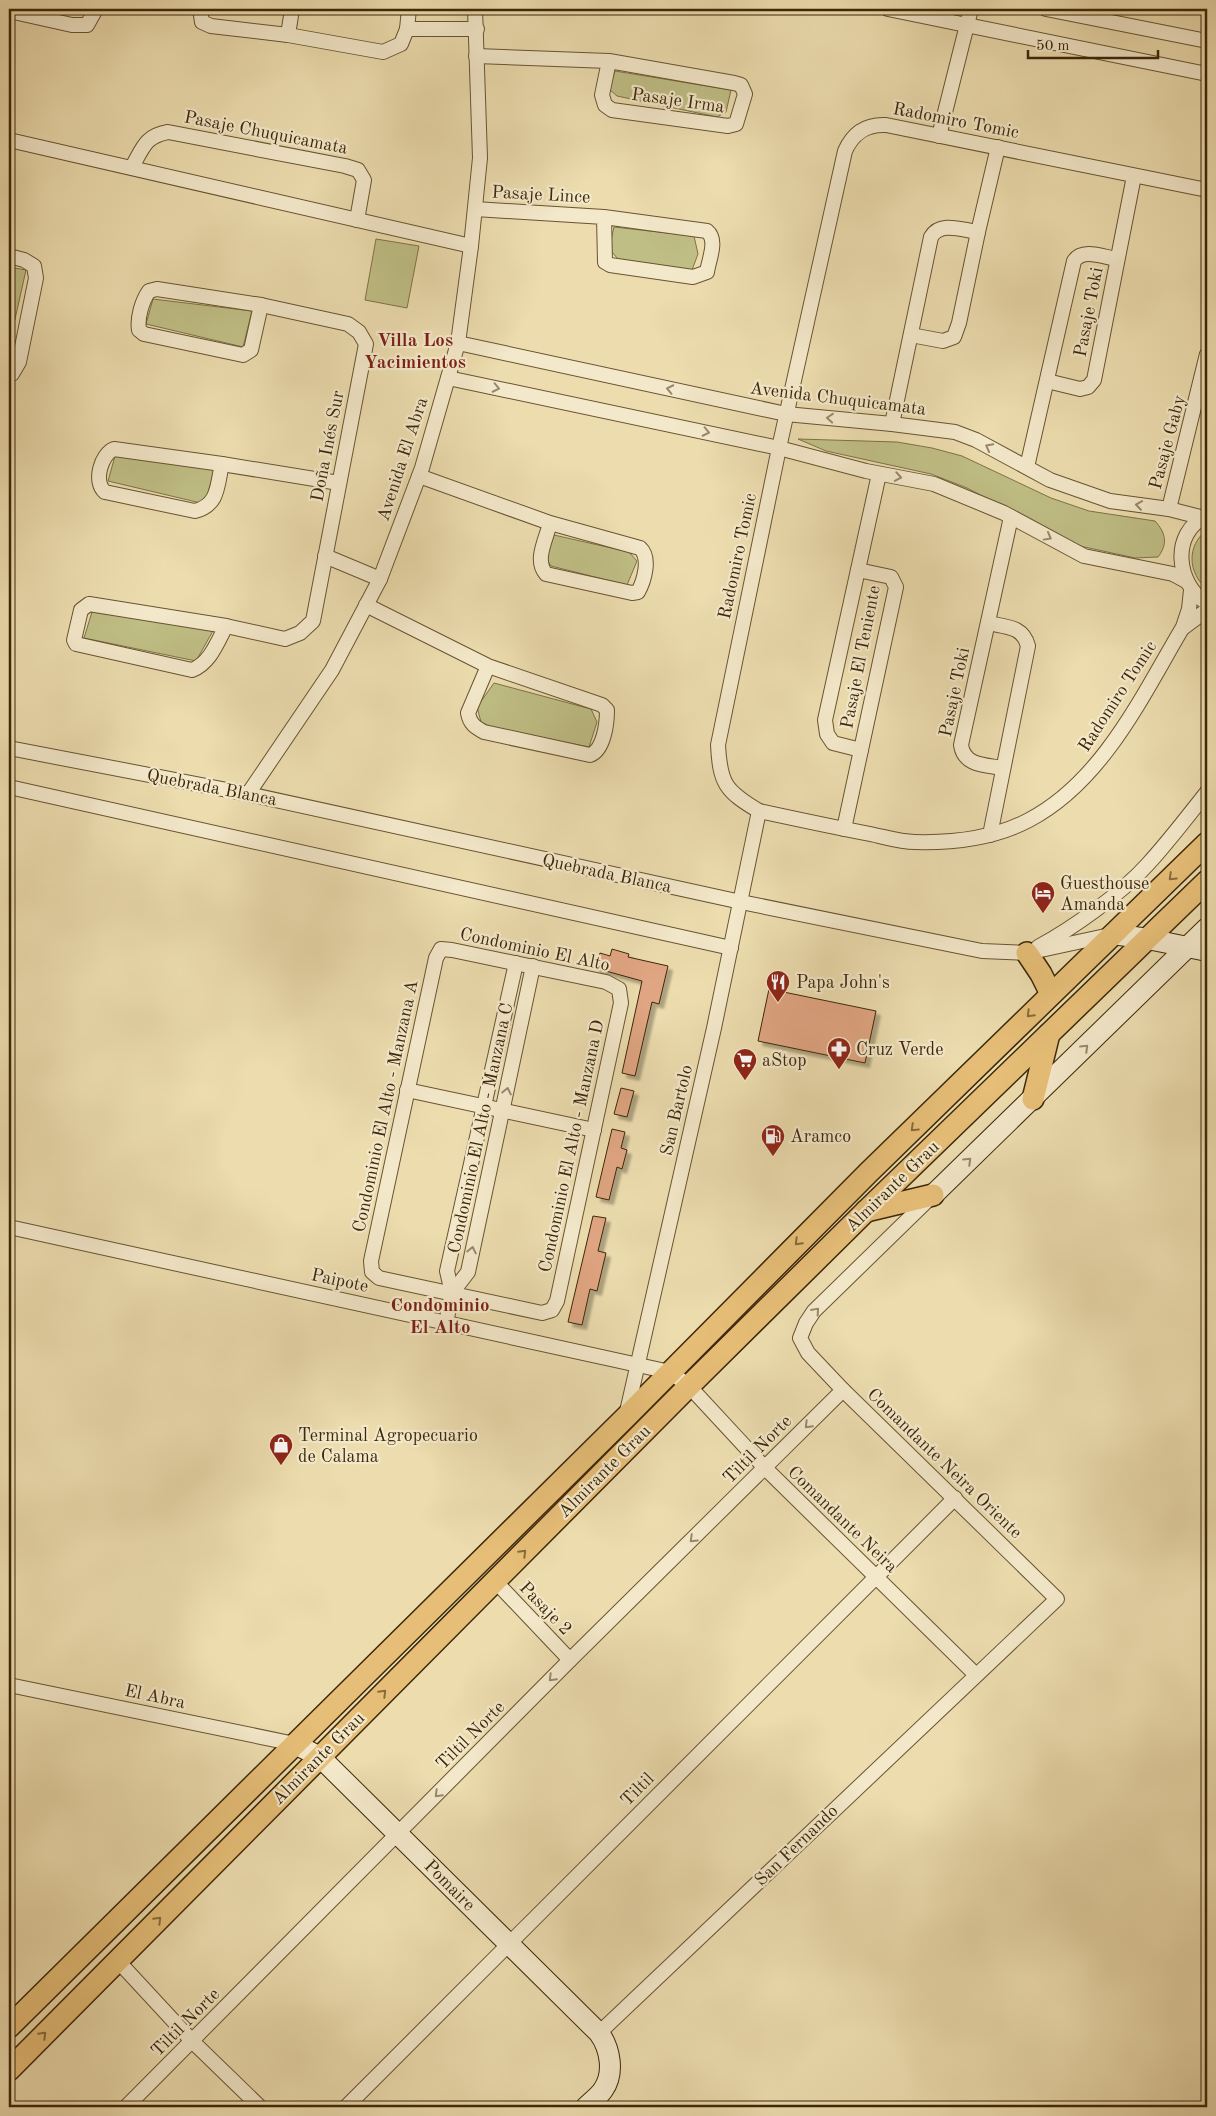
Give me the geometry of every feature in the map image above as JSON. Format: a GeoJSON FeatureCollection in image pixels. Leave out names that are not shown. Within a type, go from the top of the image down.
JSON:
{"type":"FeatureCollection","features":[{"type":"Feature","properties":{"kind":"main road","name":"Almirante Grau"},"geometry":{"type":"LineString","coordinates":[[9,2027],[626,1417],[862,1178],[1207,843]]}},
{"type":"Feature","properties":{"kind":"main road","name":"Almirante Grau"},"geometry":{"type":"LineString","coordinates":[[9,2070],[689,1386],[866,1211],[1207,881]]}},
{"type":"Feature","properties":{"kind":"main road"},"geometry":{"type":"LineString","coordinates":[[1027,953],[1041,974],[1050,994]]}},
{"type":"Feature","properties":{"kind":"main road"},"geometry":{"type":"LineString","coordinates":[[1033,1099],[1049,1033]]}},
{"type":"Feature","properties":{"kind":"main road"},"geometry":{"type":"LineString","coordinates":[[866,1211],[933,1195]]}},
{"type":"Feature","properties":{"kind":"street"},"geometry":{"type":"LineString","coordinates":[[9,11],[72,25],[87,25],[96,9]]}},
{"type":"Feature","properties":{"kind":"street"},"geometry":{"type":"LineString","coordinates":[[200,9],[202,22],[211,26],[288,35],[383,52],[401,44],[407,29],[409,9]]}},
{"type":"Feature","properties":{"kind":"street"},"geometry":{"type":"LineString","coordinates":[[288,35],[292,9]]}},
{"type":"Feature","properties":{"kind":"street","name":"Avenida El Abra"},"geometry":{"type":"LineString","coordinates":[[248,794],[332,670],[380,579],[420,476],[458,343],[471,246],[480,158],[475,9]]}},
{"type":"Feature","properties":{"kind":"street"},"geometry":{"type":"LineString","coordinates":[[888,9],[1207,74]]}},
{"type":"Feature","properties":{"kind":"street"},"geometry":{"type":"LineString","coordinates":[[939,136],[971,9]]}},
{"type":"Feature","properties":{"kind":"street"},"geometry":{"type":"LineString","coordinates":[[1046,9],[1207,41]]}},
{"type":"Feature","properties":{"kind":"street"},"geometry":{"type":"LineString","coordinates":[[407,29],[477,29]]}},
{"type":"Feature","properties":{"kind":"street","name":"Pasaje Irma"},"geometry":{"type":"LineString","coordinates":[[476,56],[609,61],[740,85],[745,94],[739,118],[736,124],[728,126],[612,110],[605,105],[602,95],[609,61]]}},
{"type":"Feature","properties":{"kind":"street","name":"Radomiro Tomic"},"geometry":{"type":"LineString","coordinates":[[1188,585],[1189,609],[1184,627],[1115,739],[1066,795],[1029,820],[990,835],[967,840],[914,842],[759,811],[740,800],[725,784],[719,770],[718,745],[779,448],[848,143],[860,130],[877,124],[1207,190]]}},
{"type":"Feature","properties":{"kind":"street","name":"Pasaje Chuquicamata"},"geometry":{"type":"LineString","coordinates":[[132,167],[147,141],[155,134],[168,132],[345,166],[358,170],[364,180],[357,220]]}},
{"type":"Feature","properties":{"kind":"street"},"geometry":{"type":"LineString","coordinates":[[9,140],[471,246]]}},
{"type":"Feature","properties":{"kind":"street"},"geometry":{"type":"LineString","coordinates":[[911,334],[943,341],[954,337],[959,323],[998,147]]}},
{"type":"Feature","properties":{"kind":"street","name":"Pasaje Toki"},"geometry":{"type":"LineString","coordinates":[[1047,381],[1080,389],[1088,388],[1094,380],[1134,176]]}},
{"type":"Feature","properties":{"kind":"street","name":"Pasaje Lince"},"geometry":{"type":"LineString","coordinates":[[475,209],[604,217],[707,231],[711,235],[713,242],[706,272],[693,277],[610,265],[605,262],[604,217]]}},
{"type":"Feature","properties":{"kind":"street"},"geometry":{"type":"LineString","coordinates":[[892,424],[931,237],[934,231],[942,228],[978,232]]}},
{"type":"Feature","properties":{"kind":"street","name":"Pasaje Toki"},"geometry":{"type":"LineString","coordinates":[[1027,467],[1074,262],[1078,256],[1084,254],[1117,259]]}},
{"type":"Feature","properties":{"kind":"street"},"geometry":{"type":"LineString","coordinates":[[9,256],[24,260],[34,266],[36,278],[19,362],[12,374],[9,375]]}},
{"type":"Feature","properties":{"kind":"street"},"geometry":{"type":"LineString","coordinates":[[157,289],[262,306],[251,350],[242,354],[144,334],[139,330],[138,325],[144,298],[149,291],[157,289]]}},
{"type":"Feature","properties":{"kind":"street","name":"Doña Inés Sur"},"geometry":{"type":"LineString","coordinates":[[226,626],[285,639],[300,633],[313,621],[366,344],[359,332],[348,324],[262,306]]}},
{"type":"Feature","properties":{"kind":"street","name":"Avenida Chuquicamata"},"geometry":{"type":"LineString","coordinates":[[458,343],[786,414],[955,432],[976,440],[1050,480],[1110,501],[1168,509],[1206,517]]}},
{"type":"Feature","properties":{"kind":"street","name":"Pasaje Gaby"},"geometry":{"type":"LineString","coordinates":[[1168,509],[1204,385],[1207,354]]}},
{"type":"Feature","properties":{"kind":"street"},"geometry":{"type":"LineString","coordinates":[[448,378],[779,448],[879,474],[934,484],[1011,516],[1084,556],[1173,574],[1207,603]]}},
{"type":"Feature","properties":{"kind":"street"},"geometry":{"type":"LineString","coordinates":[[222,464],[213,500],[206,508],[195,512],[104,492],[98,482],[104,457],[109,451],[114,449],[222,464],[339,483]]}},
{"type":"Feature","properties":{"kind":"street","name":"Pasaje El Teniente"},"geometry":{"type":"LineString","coordinates":[[861,750],[833,742],[827,734],[825,720],[879,474]]}},
{"type":"Feature","properties":{"kind":"street"},"geometry":{"type":"LineString","coordinates":[[420,476],[550,523],[640,548],[645,552],[647,559],[638,592],[632,593],[546,574],[541,568],[539,561],[550,523]]}},
{"type":"Feature","properties":{"kind":"street","name":"Pasaje Toki"},"geometry":{"type":"LineString","coordinates":[[1003,768],[969,762],[962,754],[961,745],[1011,516]]}},
{"type":"Feature","properties":{"kind":"street","name":"Avenida Chuquicamata"},"geometry":{"type":"LineString","coordinates":[[1188,585],[1180,564],[1182,546],[1190,530],[1206,517]]}},
{"type":"Feature","properties":{"kind":"street"},"geometry":{"type":"LineString","coordinates":[[325,556],[380,579]]}},
{"type":"Feature","properties":{"kind":"street","name":"Pasaje El Teniente"},"geometry":{"type":"LineString","coordinates":[[844,829],[896,587],[891,577],[858,570]]}},
{"type":"Feature","properties":{"kind":"street"},"geometry":{"type":"LineString","coordinates":[[89,604],[226,626],[207,660],[200,667],[192,670],[78,645],[74,640],[80,610],[89,604]]}},
{"type":"Feature","properties":{"kind":"street"},"geometry":{"type":"LineString","coordinates":[[366,605],[488,666],[602,705],[606,710],[607,716],[600,748],[590,756],[484,732],[474,727],[469,720],[468,713],[488,666]]}},
{"type":"Feature","properties":{"kind":"street","name":"Radomiro Tomic"},"geometry":{"type":"LineString","coordinates":[[1184,627],[1207,610]]}},
{"type":"Feature","properties":{"kind":"street"},"geometry":{"type":"LineString","coordinates":[[988,623],[1018,629],[1026,637],[1028,646],[990,835]]}},
{"type":"Feature","properties":{"kind":"street","name":"Quebrada Blanca"},"geometry":{"type":"LineString","coordinates":[[9,748],[248,794],[741,902],[982,951],[1027,953],[1113,934],[1148,938],[1198,949]]}},
{"type":"Feature","properties":{"kind":"street"},"geometry":{"type":"LineString","coordinates":[[9,787],[731,948]]}},
{"type":"Feature","properties":{"kind":"street"},"geometry":{"type":"LineString","coordinates":[[1027,953],[1073,925],[1111,897],[1147,865],[1207,792]]}},
{"type":"Feature","properties":{"kind":"street","name":"San Bartolo"},"geometry":{"type":"LineString","coordinates":[[626,1417],[731,948],[759,811]]}},
{"type":"Feature","properties":{"kind":"street","name":"Almirante Grau"},"geometry":{"type":"LineString","coordinates":[[808,1353],[800,1338],[806,1323],[814,1311],[1033,1099],[1198,949],[1207,928]]}},
{"type":"Feature","properties":{"kind":"street","name":"Condominio El Alto"},"geometry":{"type":"LineString","coordinates":[[442,949],[606,982],[619,989]]}},
{"type":"Feature","properties":{"kind":"street","name":"Condominio El Alto - Manzana A"},"geometry":{"type":"LineString","coordinates":[[442,949],[436,958],[372,1261],[372,1272],[378,1278],[452,1293]]}},
{"type":"Feature","properties":{"kind":"street"},"geometry":{"type":"LineString","coordinates":[[446,1323],[452,1293],[447,1271],[516,963]]}},
{"type":"Feature","properties":{"kind":"street","name":"Condominio El Alto - Manzana C"},"geometry":{"type":"LineString","coordinates":[[452,1293],[468,1272],[534,966]]}},
{"type":"Feature","properties":{"kind":"street","name":"Condominio El Alto - Manzana D"},"geometry":{"type":"LineString","coordinates":[[452,1293],[542,1312],[552,1310],[557,1301],[621,1003],[619,989]]}},
{"type":"Feature","properties":{"kind":"street"},"geometry":{"type":"LineString","coordinates":[[408,1090],[594,1130]]}},
{"type":"Feature","properties":{"kind":"street","name":"Paipote"},"geometry":{"type":"LineString","coordinates":[[9,1227],[637,1364],[670,1372],[689,1386]]}},
{"type":"Feature","properties":{"kind":"street","name":"Comandante Neira Oriente"},"geometry":{"type":"LineString","coordinates":[[808,1353],[843,1390],[1057,1599]]}},
{"type":"Feature","properties":{"kind":"street","name":"Comandante Neira"},"geometry":{"type":"LineString","coordinates":[[689,1386],[765,1468],[976,1675]]}},
{"type":"Feature","properties":{"kind":"street","name":"Tiltil Norte"},"geometry":{"type":"LineString","coordinates":[[126,2107],[193,2042],[570,1660],[843,1390]]}},
{"type":"Feature","properties":{"kind":"street","name":"Tiltil"},"geometry":{"type":"LineString","coordinates":[[346,2107],[955,1498]]}},
{"type":"Feature","properties":{"kind":"street","name":"Pasaje 2"},"geometry":{"type":"LineString","coordinates":[[495,1581],[570,1660]]}},
{"type":"Feature","properties":{"kind":"street","name":"San Fernando"},"geometry":{"type":"LineString","coordinates":[[599,2033],[1057,1599]]}},
{"type":"Feature","properties":{"kind":"street","name":"El Abra"},"geometry":{"type":"LineString","coordinates":[[9,1685],[295,1744]]}},
{"type":"Feature","properties":{"kind":"street","name":"Pomaire"},"geometry":{"type":"LineString","coordinates":[[295,1744],[320,1757],[599,2033]]}},
{"type":"Feature","properties":{"kind":"street"},"geometry":{"type":"LineString","coordinates":[[118,1961],[193,2042],[260,2107]]}},
{"type":"Feature","properties":{"kind":"street"},"geometry":{"type":"LineString","coordinates":[[586,2107],[603,2090],[609,2075],[607,2044],[599,2033]]}},
{"type":"Feature","properties":{"kind":"shaded area"},"geometry":{"type":"Polygon","coordinates":[[[615,71],[731,90],[726,112],[717,117],[617,96],[609,89],[615,71]]]}},
{"type":"Feature","properties":{"kind":"shaded area"},"geometry":{"type":"Polygon","coordinates":[[[614,227],[694,236],[698,254],[692,270],[619,260],[609,249],[614,227]]]}},
{"type":"Feature","properties":{"kind":"shaded area"},"geometry":{"type":"Polygon","coordinates":[[[376,239],[419,246],[407,308],[365,300],[376,239]]]}},
{"type":"Feature","properties":{"kind":"shaded area"},"geometry":{"type":"Polygon","coordinates":[[[9,267],[26,270],[9,346],[9,267]]]}},
{"type":"Feature","properties":{"kind":"shaded area"},"geometry":{"type":"Polygon","coordinates":[[[153,299],[252,311],[243,347],[146,324],[153,299]]]}},
{"type":"Feature","properties":{"kind":"shaded area"},"geometry":{"type":"Polygon","coordinates":[[[798,439],[897,442],[932,448],[962,456],[1051,498],[1089,511],[1155,521],[1162,530],[1163,548],[1158,557],[1135,558],[1080,546],[967,488],[931,474],[826,451],[798,439]]]}},
{"type":"Feature","properties":{"kind":"shaded area"},"geometry":{"type":"Polygon","coordinates":[[[115,456],[215,468],[205,504],[108,481],[115,456]]]}},
{"type":"Feature","properties":{"kind":"shaded area"},"geometry":{"type":"Polygon","coordinates":[[[1207,530],[1207,589],[1196,575],[1192,560],[1195,544],[1207,530]]]}},
{"type":"Feature","properties":{"kind":"shaded area"},"geometry":{"type":"Polygon","coordinates":[[[554,535],[629,552],[637,561],[627,585],[551,566],[546,558],[554,535]]]}},
{"type":"Feature","properties":{"kind":"shaded area"},"geometry":{"type":"Polygon","coordinates":[[[92,612],[214,629],[196,661],[84,638],[92,612]]]}},
{"type":"Feature","properties":{"kind":"shaded area"},"geometry":{"type":"Polygon","coordinates":[[[494,683],[591,709],[597,722],[589,747],[491,727],[481,722],[477,707],[494,683]]]}},
{"type":"Feature","properties":{"kind":"building"},"geometry":{"type":"Polygon","coordinates":[[[612,949],[629,954],[628,957],[668,966],[659,1004],[652,1002],[635,1076],[622,1073],[642,981],[595,968],[600,953],[610,956],[612,949]]]}},
{"type":"Feature","properties":{"kind":"building"},"geometry":{"type":"Polygon","coordinates":[[[769,989],[876,1011],[865,1063],[758,1041],[769,989]]]}},
{"type":"Feature","properties":{"kind":"building"},"geometry":{"type":"Polygon","coordinates":[[[621,1088],[634,1091],[627,1117],[614,1114],[621,1088]]]}},
{"type":"Feature","properties":{"kind":"building"},"geometry":{"type":"Polygon","coordinates":[[[612,1129],[625,1132],[621,1148],[627,1150],[622,1169],[617,1167],[609,1200],[596,1197],[612,1129]]]}},
{"type":"Feature","properties":{"kind":"building"},"geometry":{"type":"Polygon","coordinates":[[[593,1216],[606,1218],[598,1251],[606,1253],[597,1291],[590,1289],[582,1325],[568,1322],[593,1216]]]}},
{"type":"Feature","properties":{"kind":"place","name":"Guesthouse Amanda"},"geometry":{"type":"Point","coordinates":[1043,914]}},
{"type":"Feature","properties":{"kind":"place","name":"Papa John's"},"geometry":{"type":"Point","coordinates":[778,1003]}},
{"type":"Feature","properties":{"kind":"place","name":"Cruz Verde"},"geometry":{"type":"Point","coordinates":[839,1070]}},
{"type":"Feature","properties":{"kind":"place","name":"aStop"},"geometry":{"type":"Point","coordinates":[745,1081]}},
{"type":"Feature","properties":{"kind":"place","name":"Aramco"},"geometry":{"type":"Point","coordinates":[773,1157]}},
{"type":"Feature","properties":{"kind":"place","name":"Terminal Agropecuario de Calama"},"geometry":{"type":"Point","coordinates":[281,1466]}},
{"type":"Feature","properties":{"kind":"district","name":"Villa Los Yacimientos"},"geometry":{"type":"Point","coordinates":[415,350]}},
{"type":"Feature","properties":{"kind":"district","name":"Condominio El Alto"},"geometry":{"type":"Point","coordinates":[440,1315]}}]}
